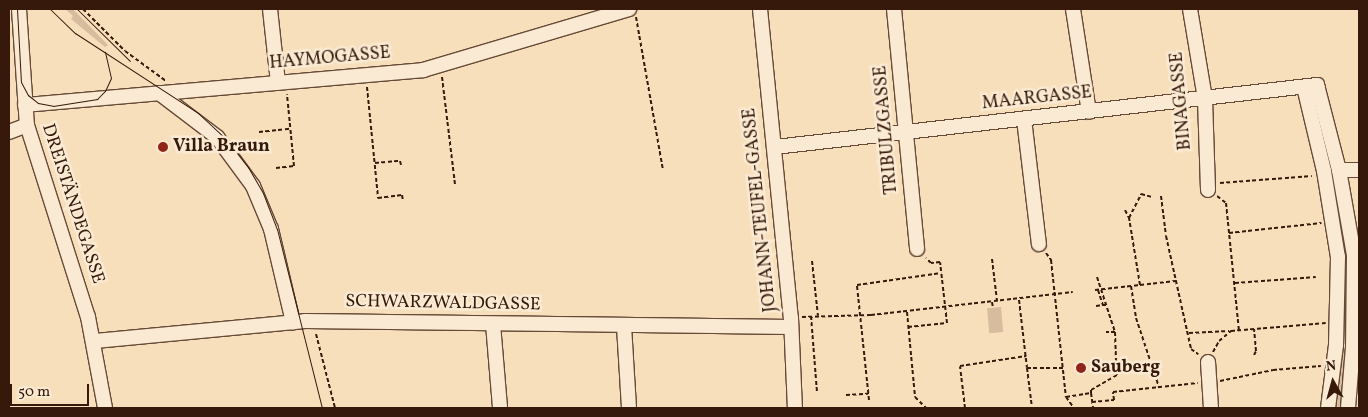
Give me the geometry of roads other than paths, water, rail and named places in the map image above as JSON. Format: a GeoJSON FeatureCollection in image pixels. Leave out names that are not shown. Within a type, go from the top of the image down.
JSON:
{"type":"FeatureCollection","features":[{"type":"Feature","properties":{"kind":"street","name":"DREISTÄNDEGASSE"},"geometry":{"type":"LineString","coordinates":[[19,9],[27,124],[94,341],[105,408]]}},
{"type":"Feature","properties":{"kind":"street"},"geometry":{"type":"LineString","coordinates":[[270,9],[282,83]]}},
{"type":"Feature","properties":{"kind":"street","name":"HAYMOGASSE"},"geometry":{"type":"LineString","coordinates":[[25,105],[180,90],[282,83],[442,66],[629,9]]}},
{"type":"Feature","properties":{"kind":"street","name":"JOHANN-TEUFEL-GASSE"},"geometry":{"type":"LineString","coordinates":[[760,9],[791,322],[795,408]]}},
{"type":"Feature","properties":{"kind":"street","name":"TRIBULZGASSE"},"geometry":{"type":"LineString","coordinates":[[894,9],[917,249]]}},
{"type":"Feature","properties":{"kind":"street"},"geometry":{"type":"LineString","coordinates":[[1073,9],[1089,112]]}},
{"type":"Feature","properties":{"kind":"street","name":"BINAGASSE"},"geometry":{"type":"LineString","coordinates":[[1190,9],[1204,99],[1208,187]]}},
{"type":"Feature","properties":{"kind":"street"},"geometry":{"type":"LineString","coordinates":[[1328,408],[1334,365],[1338,256],[1325,174],[1304,87],[1317,85],[1339,170],[1354,255],[1353,347],[1348,408]]}},
{"type":"Feature","properties":{"kind":"street","name":"MAARGASSE"},"geometry":{"type":"LineString","coordinates":[[775,146],[1304,87]]}},
{"type":"Feature","properties":{"kind":"street"},"geometry":{"type":"LineString","coordinates":[[159,93],[217,138],[253,186],[271,229],[293,322]]}},
{"type":"Feature","properties":{"kind":"street"},"geometry":{"type":"LineString","coordinates":[[1024,119],[1039,244]]}},
{"type":"Feature","properties":{"kind":"street"},"geometry":{"type":"LineString","coordinates":[[9,132],[27,124]]}},
{"type":"Feature","properties":{"kind":"street"},"geometry":{"type":"LineString","coordinates":[[1339,170],[1359,170]]}},
{"type":"Feature","properties":{"kind":"street","name":"SCHWARZWALDGASSE"},"geometry":{"type":"LineString","coordinates":[[94,341],[314,321],[624,326],[791,322]]}},
{"type":"Feature","properties":{"kind":"street"},"geometry":{"type":"LineString","coordinates":[[493,324],[500,408]]}},
{"type":"Feature","properties":{"kind":"street"},"geometry":{"type":"LineString","coordinates":[[624,326],[630,408]]}},
{"type":"Feature","properties":{"kind":"street"},"geometry":{"type":"LineString","coordinates":[[1208,362],[1211,408]]}},
{"type":"Feature","properties":{"kind":"tram line"},"geometry":{"type":"LineString","coordinates":[[17,9],[21,82],[28,95],[38,103],[53,106],[97,99],[105,91],[111,78],[105,52]]}},
{"type":"Feature","properties":{"kind":"tram line"},"geometry":{"type":"LineString","coordinates":[[50,9],[75,33],[198,113],[226,139],[248,167],[263,193],[277,229],[322,408]]}},
{"type":"Feature","properties":{"kind":"tram line"},"geometry":{"type":"LineString","coordinates":[[77,9],[130,61]]}},
{"type":"Feature","properties":{"kind":"place","name":"Villa Braun"},"geometry":{"type":"Point","coordinates":[163,147]}},
{"type":"Feature","properties":{"kind":"place","name":"Sauberg"},"geometry":{"type":"Point","coordinates":[1081,368]}}]}
